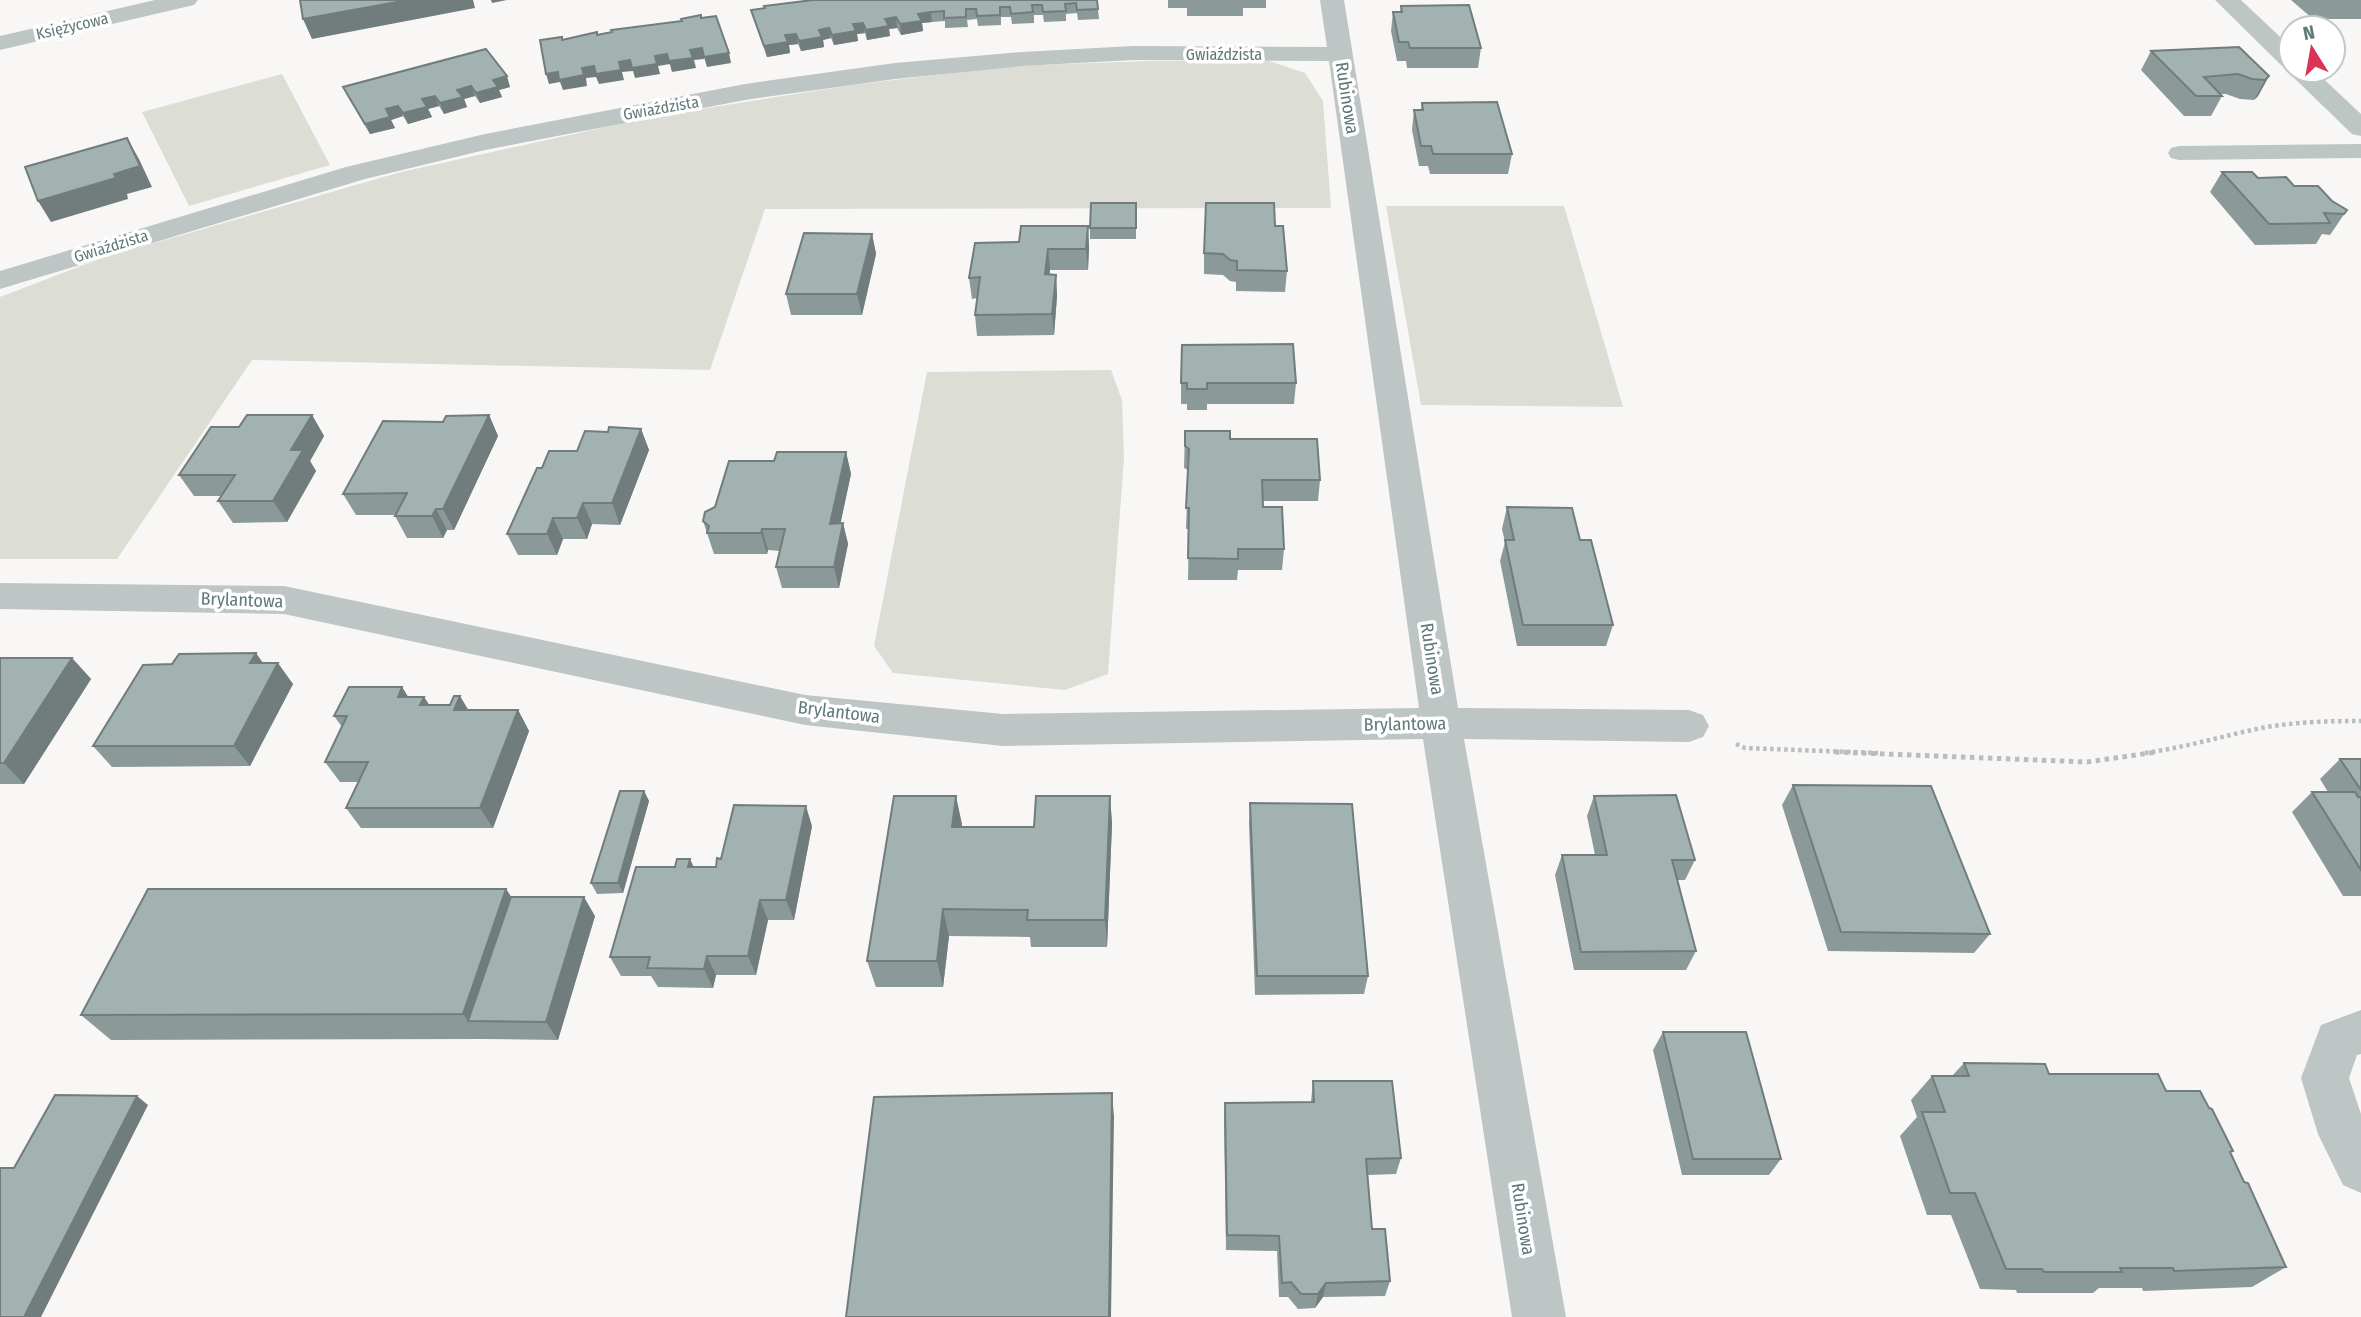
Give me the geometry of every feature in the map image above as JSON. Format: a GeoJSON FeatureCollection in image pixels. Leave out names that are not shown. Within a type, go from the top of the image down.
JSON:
{"type":"FeatureCollection","features":[{"type":"Feature","properties":{"kind":"street","name":"Księżycowa"},"geometry":{"type":"LineString","coordinates":[[0,43],[186,0]]}},
{"type":"Feature","properties":{"kind":"street","name":"Rubinowa"},"geometry":{"type":"LineString","coordinates":[[1332,0],[1441,723],[1539,1317]]}},
{"type":"Feature","properties":{"kind":"street"},"geometry":{"type":"LineString","coordinates":[[2227,0],[2277,48]]}},
{"type":"Feature","properties":{"kind":"street","name":"Gwiaździsta"},"geometry":{"type":"LineString","coordinates":[[0,280],[356,173],[485,142],[745,92],[895,71],[1022,60],[1133,53],[1340,54]]}},
{"type":"Feature","properties":{"kind":"street"},"geometry":{"type":"LineString","coordinates":[[2315,84],[2361,128]]}},
{"type":"Feature","properties":{"kind":"street","name":"Brylantowa"},"geometry":{"type":"LineString","coordinates":[[0,596],[284,600],[805,710],[1003,730],[1441,723],[1689,726]]}},
{"type":"Feature","properties":{"kind":"street"},"geometry":{"type":"LineString","coordinates":[[2361,1032],[2338,1040],[2325,1078],[2343,1134],[2361,1168]]}},
{"type":"Feature","properties":{"kind":"lane"},"geometry":{"type":"LineString","coordinates":[[2179,153],[2361,151]]}},
{"type":"Feature","properties":{"kind":"path"},"geometry":{"type":"LineString","coordinates":[[1689,726],[1745,748],[2087,762],[2175,749],[2255,729],[2361,721]]}},
{"type":"Feature","properties":{"kind":"shaded area"},"geometry":{"type":"Polygon","coordinates":[[[1149,61],[1269,61],[1305,73],[1323,101],[1331,208],[765,209],[710,370],[252,360],[117,559],[0,559],[0,297],[99,259],[401,172],[651,117],[852,85],[1010,66],[1149,61]]]}},
{"type":"Feature","properties":{"kind":"shaded area"},"geometry":{"type":"Polygon","coordinates":[[[282,74],[330,165],[189,206],[142,112],[282,74]]]}},
{"type":"Feature","properties":{"kind":"shaded area"},"geometry":{"type":"Polygon","coordinates":[[[1386,206],[1564,206],[1623,407],[1421,405],[1386,206]]]}},
{"type":"Feature","properties":{"kind":"shaded area"},"geometry":{"type":"Polygon","coordinates":[[[1111,370],[1122,400],[1124,458],[1108,674],[1065,690],[893,673],[874,646],[927,372],[1111,370]]]}},
{"type":"Feature","properties":{"kind":"building"},"geometry":{"type":"Polygon","coordinates":[[[300,0],[408,0],[303,19],[300,0]]]}},
{"type":"Feature","properties":{"kind":"building"},"geometry":{"type":"Polygon","coordinates":[[[813,0],[1097,0],[1098,9],[1077,10],[1076,3],[1065,4],[1066,11],[1043,12],[1042,5],[1032,5],[1033,12],[1011,14],[1010,7],[1000,7],[1000,15],[977,16],[976,9],[966,9],[966,17],[944,18],[944,11],[931,12],[918,14],[922,21],[900,24],[896,17],[885,19],[889,26],[866,30],[863,23],[853,24],[856,31],[832,35],[829,28],[819,30],[822,37],[799,41],[796,34],[785,35],[788,42],[764,46],[751,10],[813,0]]]}},
{"type":"Feature","properties":{"kind":"building"},"geometry":{"type":"Polygon","coordinates":[[[1469,5],[1481,48],[1410,48],[1408,42],[1399,42],[1393,12],[1402,12],[1401,6],[1469,5]]]}},
{"type":"Feature","properties":{"kind":"building"},"geometry":{"type":"Polygon","coordinates":[[[701,15],[701,18],[716,16],[729,53],[704,57],[702,48],[690,50],[693,58],[669,61],[667,54],[655,56],[657,64],[632,68],[630,60],[619,62],[621,70],[596,74],[594,66],[582,68],[584,75],[559,80],[558,72],[546,74],[540,40],[562,37],[562,40],[597,32],[597,35],[612,32],[611,30],[682,21],[681,19],[701,15]]]}},
{"type":"Feature","properties":{"kind":"building"},"geometry":{"type":"Polygon","coordinates":[[[2239,47],[2269,76],[2265,80],[2238,74],[2204,77],[2222,96],[2196,96],[2151,51],[2239,47]]]}},
{"type":"Feature","properties":{"kind":"building"},"geometry":{"type":"Polygon","coordinates":[[[486,49],[507,76],[493,80],[498,87],[476,93],[471,86],[457,90],[463,97],[440,103],[435,96],[422,99],[427,107],[403,113],[398,106],[386,109],[390,117],[365,124],[343,87],[486,49]]]}},
{"type":"Feature","properties":{"kind":"building"},"geometry":{"type":"Polygon","coordinates":[[[1497,102],[1512,154],[1433,154],[1431,146],[1421,146],[1414,110],[1423,110],[1422,103],[1497,102]]]}},
{"type":"Feature","properties":{"kind":"building"},"geometry":{"type":"Polygon","coordinates":[[[127,138],[140,166],[114,174],[116,178],[38,201],[25,167],[127,138]]]}},
{"type":"Feature","properties":{"kind":"building"},"geometry":{"type":"Polygon","coordinates":[[[2222,172],[2252,172],[2258,178],[2286,177],[2294,186],[2318,186],[2332,201],[2347,210],[2344,214],[2324,213],[2330,223],[2269,224],[2222,172]]]}},
{"type":"Feature","properties":{"kind":"building"},"geometry":{"type":"Polygon","coordinates":[[[1091,203],[1136,203],[1136,228],[1090,228],[1091,203]]]}},
{"type":"Feature","properties":{"kind":"building"},"geometry":{"type":"Polygon","coordinates":[[[1206,203],[1274,203],[1275,226],[1283,226],[1287,271],[1237,270],[1237,261],[1230,260],[1223,254],[1204,253],[1206,203]]]}},
{"type":"Feature","properties":{"kind":"building"},"geometry":{"type":"Polygon","coordinates":[[[1021,226],[1088,226],[1086,249],[1048,249],[1045,274],[1056,275],[1052,314],[975,315],[980,277],[969,278],[975,243],[1019,242],[1021,226]]]}},
{"type":"Feature","properties":{"kind":"building"},"geometry":{"type":"Polygon","coordinates":[[[804,233],[872,234],[857,294],[786,294],[804,233]]]}},
{"type":"Feature","properties":{"kind":"building"},"geometry":{"type":"Polygon","coordinates":[[[1293,344],[1296,383],[1207,383],[1207,389],[1187,389],[1187,383],[1181,383],[1182,345],[1293,344]]]}},
{"type":"Feature","properties":{"kind":"building"},"geometry":{"type":"Polygon","coordinates":[[[247,415],[312,415],[291,450],[303,450],[273,501],[218,501],[235,475],[179,475],[211,427],[239,427],[247,415]]]}},
{"type":"Feature","properties":{"kind":"building"},"geometry":{"type":"Polygon","coordinates":[[[489,415],[443,509],[436,509],[432,516],[395,516],[407,493],[343,494],[383,421],[443,422],[446,416],[489,415]]]}},
{"type":"Feature","properties":{"kind":"building"},"geometry":{"type":"Polygon","coordinates":[[[609,427],[641,429],[612,503],[583,503],[577,518],[553,518],[547,534],[507,534],[537,468],[542,468],[549,451],[577,451],[585,431],[608,432],[609,427]]]}},
{"type":"Feature","properties":{"kind":"building"},"geometry":{"type":"Polygon","coordinates":[[[1185,431],[1230,431],[1230,439],[1317,439],[1320,480],[1262,480],[1263,507],[1282,507],[1284,549],[1238,549],[1238,559],[1188,558],[1189,508],[1186,508],[1189,449],[1185,446],[1185,431]]]}},
{"type":"Feature","properties":{"kind":"building"},"geometry":{"type":"Polygon","coordinates":[[[777,452],[846,452],[830,524],[843,523],[834,567],[776,567],[785,529],[762,529],[761,533],[707,533],[709,526],[703,521],[705,512],[715,507],[729,461],[774,461],[777,452]]]}},
{"type":"Feature","properties":{"kind":"building"},"geometry":{"type":"Polygon","coordinates":[[[1507,507],[1572,508],[1580,540],[1591,540],[1613,625],[1523,625],[1505,540],[1514,540],[1507,507]]]}},
{"type":"Feature","properties":{"kind":"building"},"geometry":{"type":"Polygon","coordinates":[[[256,653],[250,663],[278,663],[234,746],[93,746],[143,665],[172,664],[179,654],[256,653]]]}},
{"type":"Feature","properties":{"kind":"building"},"geometry":{"type":"Polygon","coordinates":[[[0,658],[72,658],[4,763],[0,763],[0,658]]]}},
{"type":"Feature","properties":{"kind":"building"},"geometry":{"type":"Polygon","coordinates":[[[349,687],[402,687],[398,697],[424,697],[420,705],[450,705],[454,696],[460,696],[454,710],[518,710],[480,808],[346,808],[368,762],[325,762],[347,716],[334,716],[349,687]]]}},
{"type":"Feature","properties":{"kind":"building"},"geometry":{"type":"Polygon","coordinates":[[[2340,759],[2361,759],[2361,790],[2340,759]]]}},
{"type":"Feature","properties":{"kind":"building"},"geometry":{"type":"Polygon","coordinates":[[[1793,785],[1931,786],[1990,934],[1841,932],[1793,785]]]}},
{"type":"Feature","properties":{"kind":"building"},"geometry":{"type":"Polygon","coordinates":[[[620,791],[644,791],[618,883],[591,883],[620,791]]]}},
{"type":"Feature","properties":{"kind":"building"},"geometry":{"type":"Polygon","coordinates":[[[2312,792],[2355,792],[2361,797],[2361,870],[2312,792]]]}},
{"type":"Feature","properties":{"kind":"building"},"geometry":{"type":"Polygon","coordinates":[[[1676,795],[1695,860],[1672,860],[1696,951],[1581,952],[1562,855],[1607,855],[1594,796],[1676,795]]]}},
{"type":"Feature","properties":{"kind":"building"},"geometry":{"type":"Polygon","coordinates":[[[894,796],[956,796],[952,827],[1034,827],[1036,796],[1110,796],[1105,920],[1027,920],[1028,910],[943,909],[937,961],[867,961],[894,796]]]}},
{"type":"Feature","properties":{"kind":"building"},"geometry":{"type":"Polygon","coordinates":[[[1250,803],[1352,804],[1368,976],[1257,976],[1250,803]]]}},
{"type":"Feature","properties":{"kind":"building"},"geometry":{"type":"Polygon","coordinates":[[[734,805],[806,806],[786,900],[760,900],[748,956],[707,956],[704,969],[647,968],[650,957],[610,957],[636,867],[675,867],[677,859],[690,859],[688,867],[716,867],[717,858],[721,859],[734,805]]]}},
{"type":"Feature","properties":{"kind":"building"},"geometry":{"type":"Polygon","coordinates":[[[148,889],[506,889],[463,1014],[81,1015],[148,889]]]}},
{"type":"Feature","properties":{"kind":"building"},"geometry":{"type":"Polygon","coordinates":[[[511,897],[584,897],[546,1022],[468,1021],[511,897]]]}},
{"type":"Feature","properties":{"kind":"building"},"geometry":{"type":"Polygon","coordinates":[[[1663,1032],[1746,1032],[1781,1159],[1693,1159],[1663,1032]]]}},
{"type":"Feature","properties":{"kind":"building"},"geometry":{"type":"Polygon","coordinates":[[[1964,1063],[2045,1064],[2049,1074],[2158,1074],[2166,1091],[2200,1091],[2233,1151],[2230,1152],[2244,1182],[2248,1183],[2286,1267],[2174,1271],[2173,1268],[2120,1268],[2122,1272],[2006,1269],[1975,1193],[1950,1193],[1922,1112],[1945,1112],[1932,1076],[1969,1076],[1964,1063]]]}},
{"type":"Feature","properties":{"kind":"building"},"geometry":{"type":"Polygon","coordinates":[[[1313,1081],[1392,1081],[1401,1158],[1366,1159],[1372,1229],[1385,1229],[1390,1281],[1326,1283],[1318,1294],[1301,1294],[1291,1282],[1282,1283],[1279,1236],[1227,1235],[1225,1103],[1314,1102],[1313,1081]]]}},
{"type":"Feature","properties":{"kind":"building"},"geometry":{"type":"Polygon","coordinates":[[[1112,1093],[1109,1317],[846,1317],[874,1097],[1112,1093]]]}},
{"type":"Feature","properties":{"kind":"building"},"geometry":{"type":"Polygon","coordinates":[[[55,1095],[137,1096],[24,1317],[0,1317],[0,1168],[14,1168],[55,1095]]]}}]}
